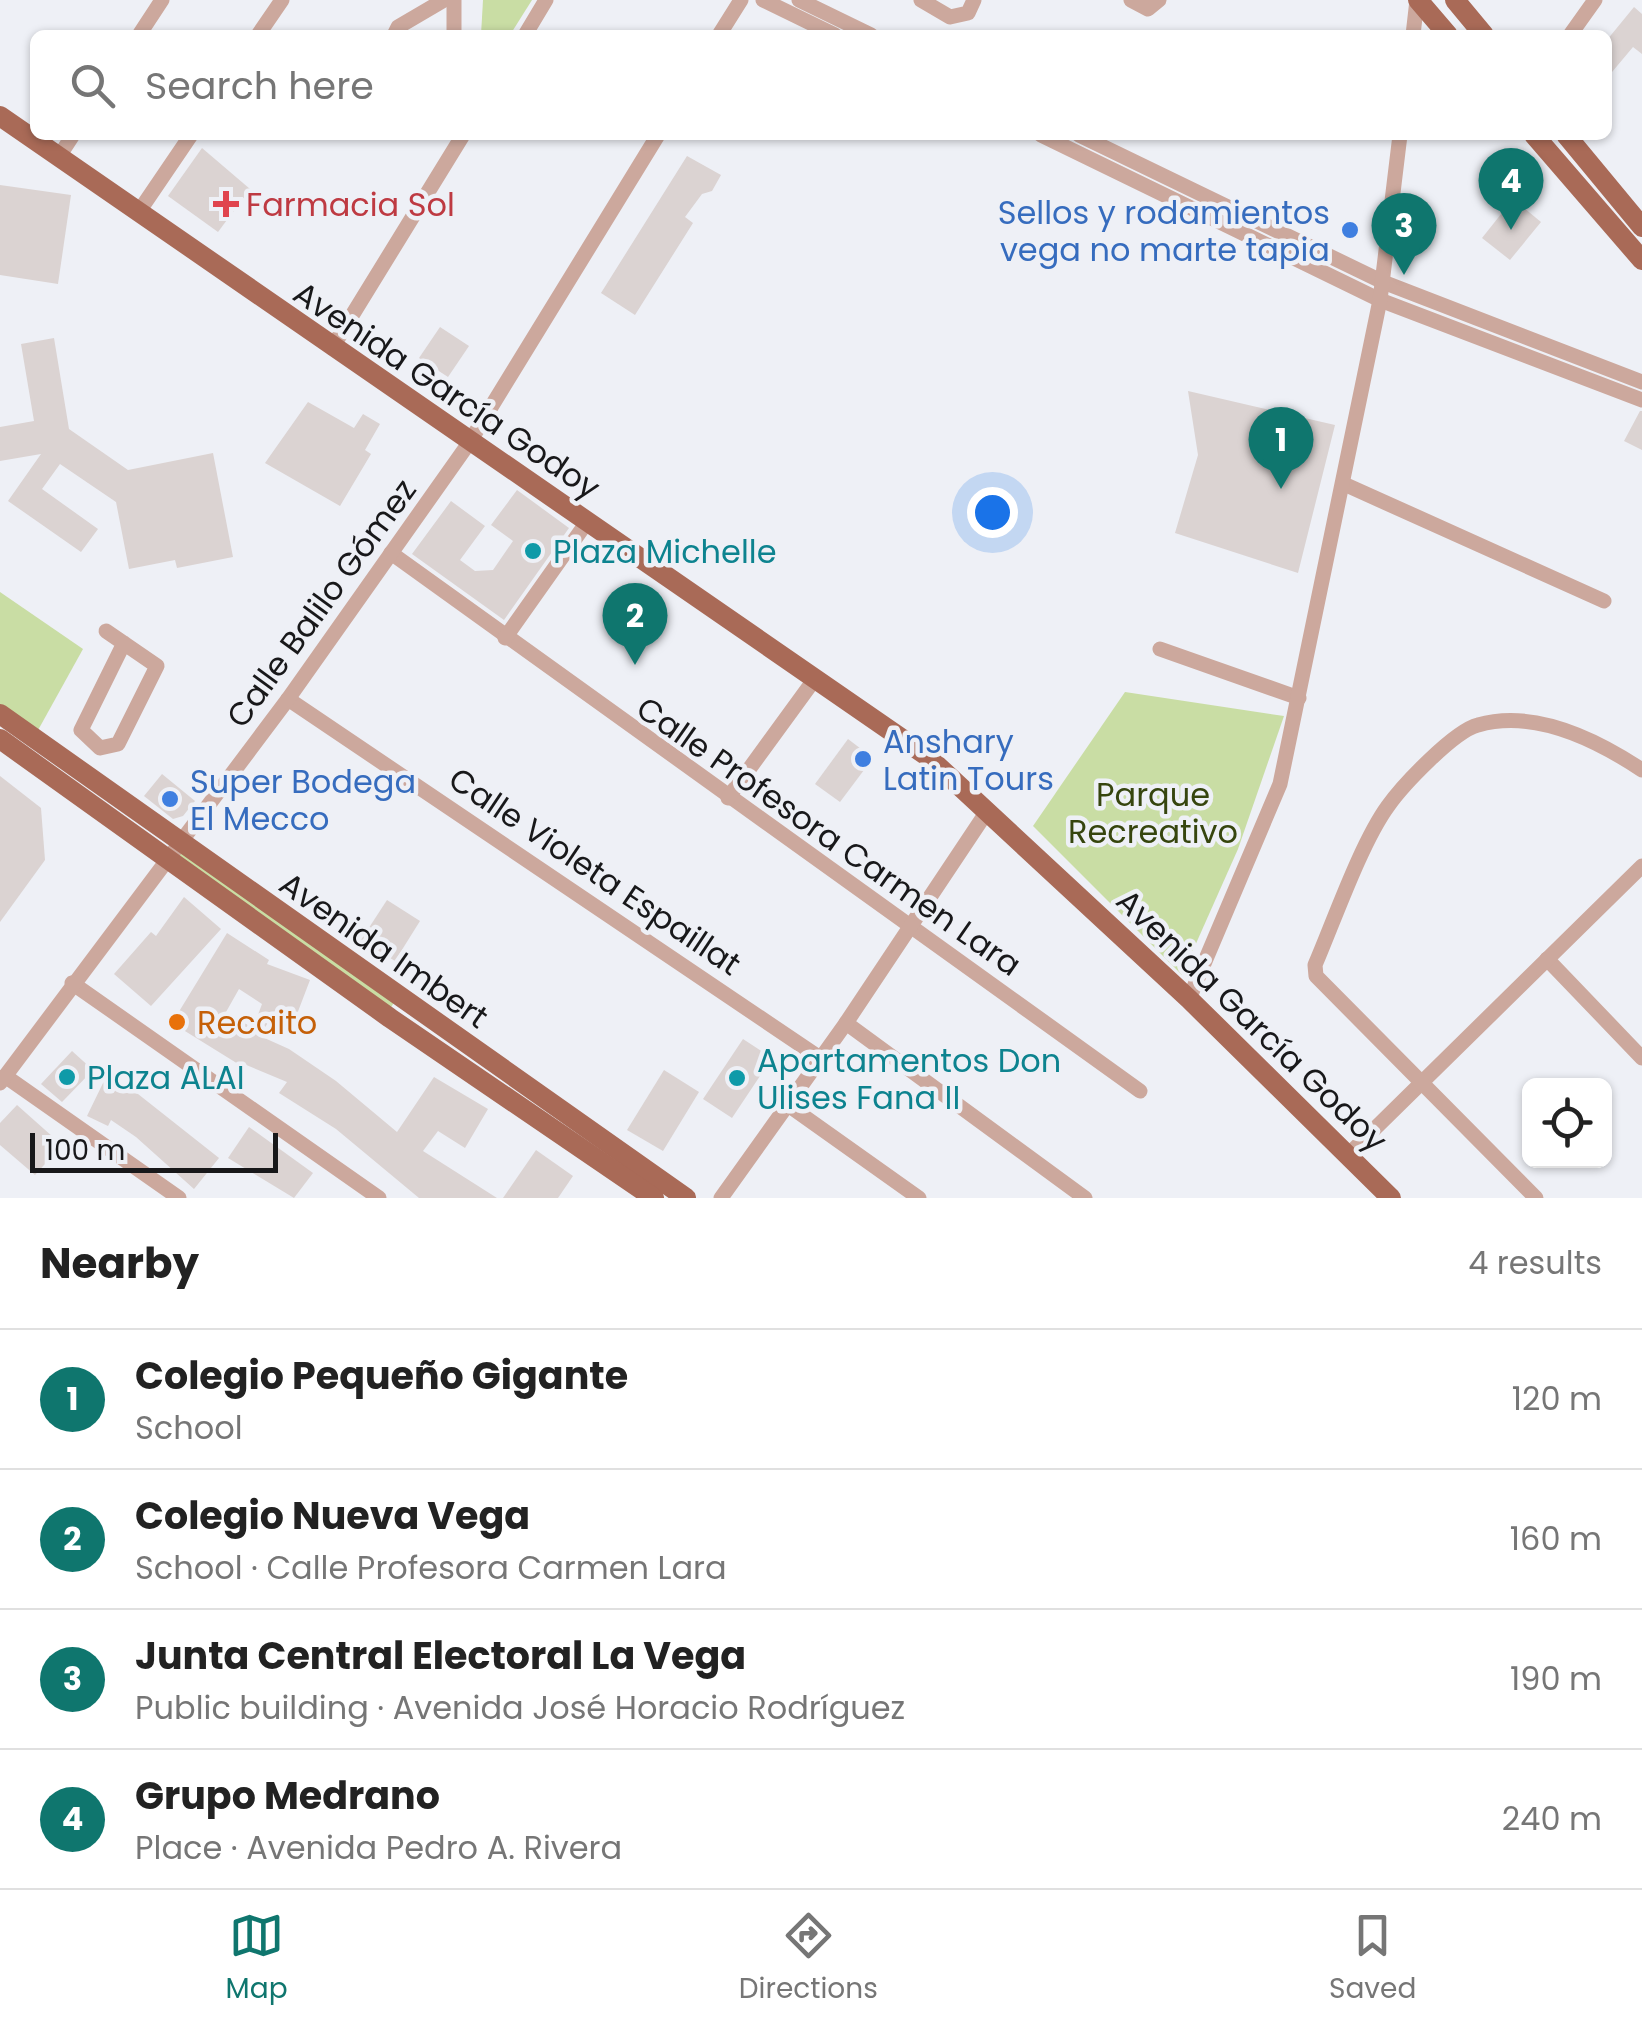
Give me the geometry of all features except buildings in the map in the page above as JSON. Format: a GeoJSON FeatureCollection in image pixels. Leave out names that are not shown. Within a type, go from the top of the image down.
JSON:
{"type":"FeatureCollection","features":[{"type":"Feature","properties":{"kind":"main road"},"geometry":{"type":"LineString","coordinates":[[1417,0],[1444,30]]}},
{"type":"Feature","properties":{"kind":"main road"},"geometry":{"type":"LineString","coordinates":[[1466,5],[1481,30]]}},
{"type":"Feature","properties":{"kind":"main road","name":"Avenida García Godoy"},"geometry":{"type":"LineString","coordinates":[[0,116],[30,138]]}},
{"type":"Feature","properties":{"kind":"main road","name":"Avenida García Godoy"},"geometry":{"type":"LineString","coordinates":[[33,140],[927,756],[1189,999],[1391,1198]]}},
{"type":"Feature","properties":{"kind":"main road"},"geometry":{"type":"LineString","coordinates":[[1538,140],[1642,260]]}},
{"type":"Feature","properties":{"kind":"main road"},"geometry":{"type":"LineString","coordinates":[[1570,140],[1642,227]]}},
{"type":"Feature","properties":{"kind":"main road","name":"Avenida Imbert"},"geometry":{"type":"LineString","coordinates":[[0,714],[180,840],[396,1009],[654,1198]]}},
{"type":"Feature","properties":{"kind":"main road","name":"Avenida Imbert"},"geometry":{"type":"LineString","coordinates":[[0,740],[166,858],[686,1198]]}},
{"type":"Feature","properties":{"kind":"street"},"geometry":{"type":"LineString","coordinates":[[142,30],[162,0]]}},
{"type":"Feature","properties":{"kind":"street"},"geometry":{"type":"LineString","coordinates":[[261,30],[282,0]]}},
{"type":"Feature","properties":{"kind":"street"},"geometry":{"type":"LineString","coordinates":[[396,30],[444,0]]}},
{"type":"Feature","properties":{"kind":"street"},"geometry":{"type":"LineString","coordinates":[[454,0],[454,30]]}},
{"type":"Feature","properties":{"kind":"street"},"geometry":{"type":"LineString","coordinates":[[528,30],[546,0]]}},
{"type":"Feature","properties":{"kind":"street"},"geometry":{"type":"LineString","coordinates":[[722,30],[741,0]]}},
{"type":"Feature","properties":{"kind":"street"},"geometry":{"type":"LineString","coordinates":[[763,0],[825,30]]}},
{"type":"Feature","properties":{"kind":"street"},"geometry":{"type":"LineString","coordinates":[[799,0],[862,30]]}},
{"type":"Feature","properties":{"kind":"street"},"geometry":{"type":"LineString","coordinates":[[921,0],[950,18],[968,13],[974,0]]}},
{"type":"Feature","properties":{"kind":"street"},"geometry":{"type":"LineString","coordinates":[[1132,0],[1148,9],[1159,0]]}},
{"type":"Feature","properties":{"kind":"street"},"geometry":{"type":"LineString","coordinates":[[1414,30],[1417,0]]}},
{"type":"Feature","properties":{"kind":"street"},"geometry":{"type":"LineString","coordinates":[[1574,30],[1595,0]]}},
{"type":"Feature","properties":{"kind":"street"},"geometry":{"type":"LineString","coordinates":[[58,158],[70,140]]}},
{"type":"Feature","properties":{"kind":"street"},"geometry":{"type":"LineString","coordinates":[[138,214],[188,140]]}},
{"type":"Feature","properties":{"kind":"street"},"geometry":{"type":"LineString","coordinates":[[332,348],[460,140]]}},
{"type":"Feature","properties":{"kind":"street","name":"Calle Balilo Gómez"},"geometry":{"type":"LineString","coordinates":[[2,1079],[288,699],[469,443],[655,140]]}},
{"type":"Feature","properties":{"kind":"street"},"geometry":{"type":"LineString","coordinates":[[1051,140],[1380,300],[1642,400]]}},
{"type":"Feature","properties":{"kind":"street"},"geometry":{"type":"LineString","coordinates":[[1088,140],[1382,282],[1642,382]]}},
{"type":"Feature","properties":{"kind":"street"},"geometry":{"type":"LineString","coordinates":[[1189,999],[1280,784],[1380,300],[1399,140]]}},
{"type":"Feature","properties":{"kind":"street"},"geometry":{"type":"LineString","coordinates":[[1344,484],[1604,601]]}},
{"type":"Feature","properties":{"kind":"street"},"geometry":{"type":"LineString","coordinates":[[505,638],[587,522]]}},
{"type":"Feature","properties":{"kind":"street","name":"Calle Profesora Carmen Lara"},"geometry":{"type":"LineString","coordinates":[[391,553],[1140,1091]]}},
{"type":"Feature","properties":{"kind":"street"},"geometry":{"type":"LineString","coordinates":[[106,631],[124,643],[157,666],[118,744],[100,748],[81,730],[124,643]]}},
{"type":"Feature","properties":{"kind":"street"},"geometry":{"type":"LineString","coordinates":[[1160,649],[1298,698]]}},
{"type":"Feature","properties":{"kind":"street"},"geometry":{"type":"LineString","coordinates":[[728,798],[814,680]]}},
{"type":"Feature","properties":{"kind":"street","name":"Calle Violeta Espaillat"},"geometry":{"type":"LineString","coordinates":[[288,699],[820,1058]]}},
{"type":"Feature","properties":{"kind":"street"},"geometry":{"type":"LineString","coordinates":[[1536,1198],[1314,971],[1387,806],[1459,734],[1478,724],[1510,722],[1580,734],[1642,770]]}},
{"type":"Feature","properties":{"kind":"street"},"geometry":{"type":"LineString","coordinates":[[721,1198],[846,1023],[988,810]]}},
{"type":"Feature","properties":{"kind":"street"},"geometry":{"type":"LineString","coordinates":[[1350,1154],[1642,866]]}},
{"type":"Feature","properties":{"kind":"street"},"geometry":{"type":"LineString","coordinates":[[1547,959],[1642,1058]]}},
{"type":"Feature","properties":{"kind":"street"},"geometry":{"type":"LineString","coordinates":[[72,983],[379,1198]]}},
{"type":"Feature","properties":{"kind":"street"},"geometry":{"type":"LineString","coordinates":[[846,1023],[1085,1198]]}},
{"type":"Feature","properties":{"kind":"street"},"geometry":{"type":"LineString","coordinates":[[2,1079],[179,1198]]}},
{"type":"Feature","properties":{"kind":"street"},"geometry":{"type":"LineString","coordinates":[[788,1105],[919,1198]]}},
{"type":"Feature","properties":{"kind":"green space"},"geometry":{"type":"Polygon","coordinates":[[[483,0],[532,0],[513,30],[481,30],[483,0]]]}},
{"type":"Feature","properties":{"kind":"green space"},"geometry":{"type":"Polygon","coordinates":[[[0,592],[83,649],[37,732],[0,706],[0,592]]]}},
{"type":"Feature","properties":{"kind":"green space","name":"Parque Recreativo"},"geometry":{"type":"Polygon","coordinates":[[[1125,692],[1284,716],[1238,849],[1182,975],[1033,826],[1125,692]]]}},
{"type":"Feature","properties":{"kind":"green space"},"geometry":{"type":"Polygon","coordinates":[[[182,850],[395,1001],[388,1012],[176,861],[182,850]]]}},
{"type":"Feature","properties":{"kind":"place","name":"Farmacia Sol"},"geometry":{"type":"Point","coordinates":[226,204]}},
{"type":"Feature","properties":{"kind":"place","name":"Sellos y rodamientos vega no marte tapia"},"geometry":{"type":"Point","coordinates":[1350,230]}},
{"type":"Feature","properties":{"kind":"place","name":"Grupo Medrano"},"geometry":{"type":"Point","coordinates":[1511,230]}},
{"type":"Feature","properties":{"kind":"place","name":"Junta Central Electoral La Vega"},"geometry":{"type":"Point","coordinates":[1404,275]}},
{"type":"Feature","properties":{"kind":"place","name":"Colegio Pequeño Gigante"},"geometry":{"type":"Point","coordinates":[1281,489]}},
{"type":"Feature","properties":{"kind":"place","name":"Plaza Michelle"},"geometry":{"type":"Point","coordinates":[533,551]}},
{"type":"Feature","properties":{"kind":"place","name":"Colegio Nueva Vega"},"geometry":{"type":"Point","coordinates":[635,665]}},
{"type":"Feature","properties":{"kind":"place","name":"Anshary Latin Tours"},"geometry":{"type":"Point","coordinates":[863,759]}},
{"type":"Feature","properties":{"kind":"place","name":"Super Bodega El Mecco"},"geometry":{"type":"Point","coordinates":[170,799]}},
{"type":"Feature","properties":{"kind":"place","name":"Recaito"},"geometry":{"type":"Point","coordinates":[177,1022]}},
{"type":"Feature","properties":{"kind":"place","name":"Plaza ALAI"},"geometry":{"type":"Point","coordinates":[67,1077]}},
{"type":"Feature","properties":{"kind":"place","name":"Apartamentos Don Ulises Fana II"},"geometry":{"type":"Point","coordinates":[737,1078]}}]}
